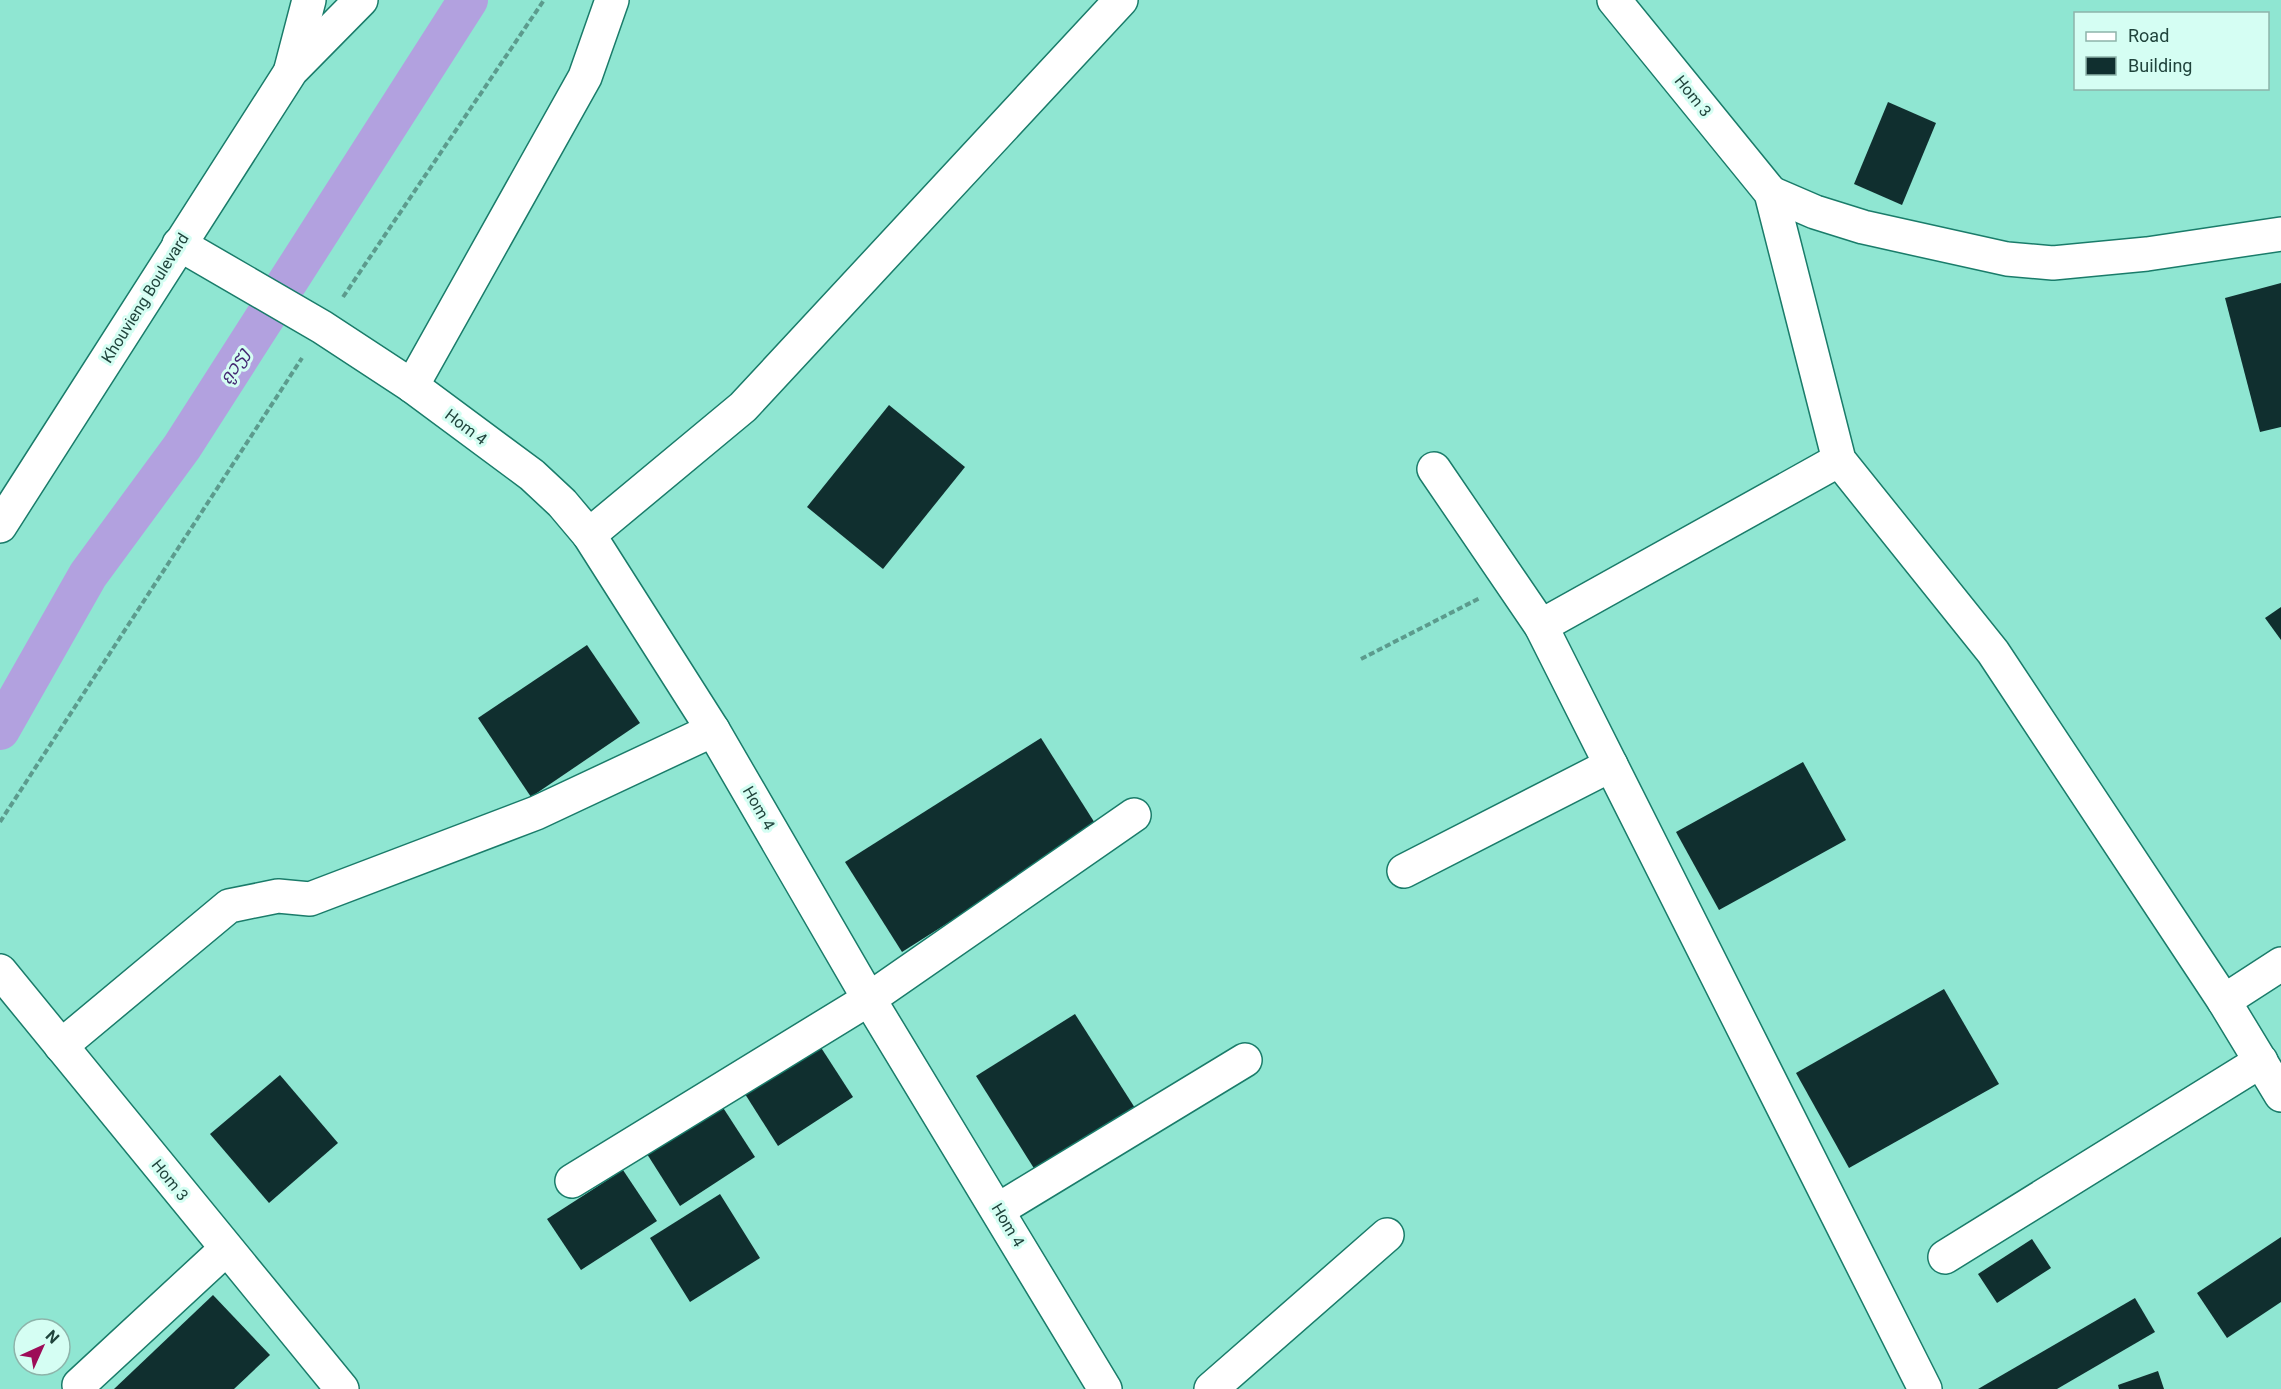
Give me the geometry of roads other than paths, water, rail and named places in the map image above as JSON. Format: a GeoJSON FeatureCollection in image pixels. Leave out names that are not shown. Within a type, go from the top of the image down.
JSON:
{"type":"FeatureCollection","features":[{"type":"Feature","properties":{"kind":"street","name":"Khouvieng Boulevard"},"geometry":{"type":"LineString","coordinates":[[291,71],[309,0]]}},
{"type":"Feature","properties":{"kind":"street","name":"Khouvieng Boulevard"},"geometry":{"type":"LineString","coordinates":[[0,526],[291,71],[361,0]]}},
{"type":"Feature","properties":{"kind":"street"},"geometry":{"type":"LineString","coordinates":[[412,386],[585,77],[612,0]]}},
{"type":"Feature","properties":{"kind":"street"},"geometry":{"type":"LineString","coordinates":[[589,535],[743,407],[1121,0]]}},
{"type":"Feature","properties":{"kind":"street","name":"Hom 3"},"geometry":{"type":"LineString","coordinates":[[1614,0],[1771,193]]}},
{"type":"Feature","properties":{"kind":"street"},"geometry":{"type":"LineString","coordinates":[[1771,193],[1815,212],[1863,227],[2007,259],[2053,263],[2147,254],[2281,234]]}},
{"type":"Feature","properties":{"kind":"street"},"geometry":{"type":"LineString","coordinates":[[1771,193],[1839,460],[1993,652],[2224,1001],[2281,1095]]}},
{"type":"Feature","properties":{"kind":"street","name":"Hom 4"},"geometry":{"type":"LineString","coordinates":[[179,244],[315,324],[412,386],[532,475],[562,503],[589,535],[713,730],[869,999],[1105,1389]]}},
{"type":"Feature","properties":{"kind":"street"},"geometry":{"type":"LineString","coordinates":[[1541,626],[1839,460]]}},
{"type":"Feature","properties":{"kind":"street"},"geometry":{"type":"LineString","coordinates":[[1434,469],[1541,626],[1925,1389]]}},
{"type":"Feature","properties":{"kind":"street"},"geometry":{"type":"LineString","coordinates":[[61,1046],[229,906],[278,896],[310,899],[536,813],[713,730]]}},
{"type":"Feature","properties":{"kind":"street"},"geometry":{"type":"LineString","coordinates":[[1404,871],[1611,765]]}},
{"type":"Feature","properties":{"kind":"street"},"geometry":{"type":"LineString","coordinates":[[572,1181],[869,999],[1134,815]]}},
{"type":"Feature","properties":{"kind":"street"},"geometry":{"type":"LineString","coordinates":[[2224,1001],[2281,964]]}},
{"type":"Feature","properties":{"kind":"street","name":"Hom 3"},"geometry":{"type":"LineString","coordinates":[[0,971],[342,1389]]}},
{"type":"Feature","properties":{"kind":"street"},"geometry":{"type":"LineString","coordinates":[[998,1210],[1245,1060]]}},
{"type":"Feature","properties":{"kind":"street"},"geometry":{"type":"LineString","coordinates":[[1945,1257],[2261,1061]]}},
{"type":"Feature","properties":{"kind":"street"},"geometry":{"type":"LineString","coordinates":[[1211,1389],[1387,1235]]}},
{"type":"Feature","properties":{"kind":"street"},"geometry":{"type":"LineString","coordinates":[[79,1385],[226,1249]]}},
{"type":"Feature","properties":{"kind":"waterway","name":"ຄູວຽງ"},"geometry":{"type":"LineString","coordinates":[[0,730],[88,575],[182,447],[468,0]]}}]}
